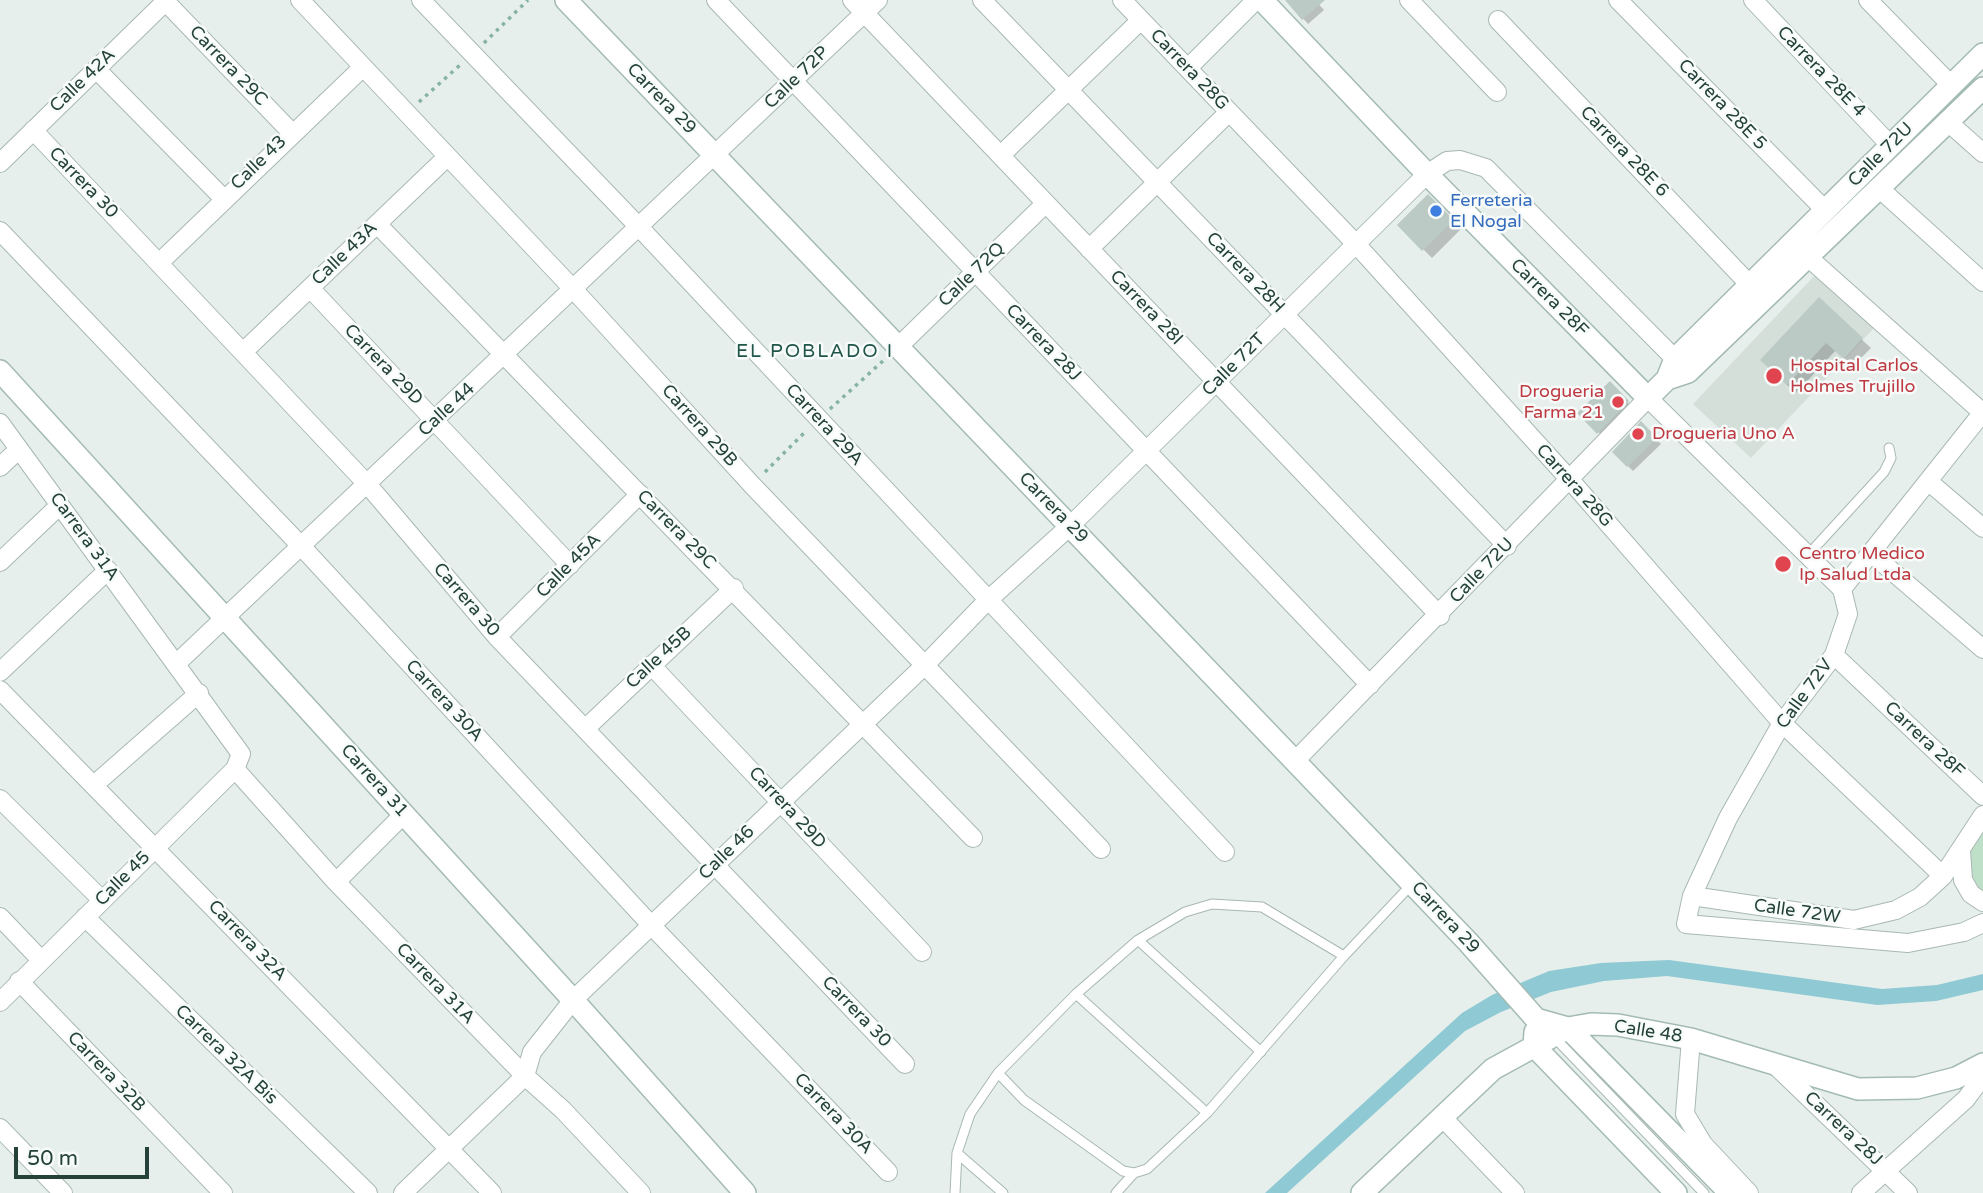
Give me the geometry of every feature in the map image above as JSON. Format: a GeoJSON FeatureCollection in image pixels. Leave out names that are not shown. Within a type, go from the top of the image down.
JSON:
{"type":"FeatureCollection","features":[{"type":"Feature","properties":{"kind":"street","name":"Calle 42A"},"geometry":{"type":"LineString","coordinates":[[0,163],[165,0]]}},
{"type":"Feature","properties":{"kind":"street","name":"Carrera 29C"},"geometry":{"type":"LineString","coordinates":[[165,0],[291,132]]}},
{"type":"Feature","properties":{"kind":"street","name":"Carrera 29B"},"geometry":{"type":"LineString","coordinates":[[300,0],[575,290],[752,485],[1101,849]]}},
{"type":"Feature","properties":{"kind":"street","name":"Carrera 29A"},"geometry":{"type":"LineString","coordinates":[[421,0],[640,228],[1225,852]]}},
{"type":"Feature","properties":{"kind":"street","name":"Carrera 29"},"geometry":{"type":"LineString","coordinates":[[566,0],[1412,883],[1533,1014]]}},
{"type":"Feature","properties":{"kind":"street","name":"Carrera 28J"},"geometry":{"type":"LineString","coordinates":[[716,0],[1370,685]]}},
{"type":"Feature","properties":{"kind":"street","name":"Carrera 28I"},"geometry":{"type":"LineString","coordinates":[[852,0],[1002,154],[1440,616]]}},
{"type":"Feature","properties":{"kind":"street","name":"Calle 72P"},"geometry":{"type":"LineString","coordinates":[[716,156],[878,0]]}},
{"type":"Feature","properties":{"kind":"street","name":"Carrera 28H"},"geometry":{"type":"LineString","coordinates":[[982,0],[1507,546]]}},
{"type":"Feature","properties":{"kind":"street","name":"Carrera 28G"},"geometry":{"type":"LineString","coordinates":[[1122,0],[1356,244],[1571,481],[1782,723],[1943,876]]}},
{"type":"Feature","properties":{"kind":"street"},"geometry":{"type":"LineString","coordinates":[[1188,68],[1256,0]]}},
{"type":"Feature","properties":{"kind":"street","name":"Carrera 28F"},"geometry":{"type":"LineString","coordinates":[[1262,0],[1427,174],[1648,398],[1842,589]]}},
{"type":"Feature","properties":{"kind":"street"},"geometry":{"type":"LineString","coordinates":[[1409,0],[1497,92]]}},
{"type":"Feature","properties":{"kind":"street","name":"Carrera 28E 5"},"geometry":{"type":"LineString","coordinates":[[1618,0],[1825,210]]}},
{"type":"Feature","properties":{"kind":"street","name":"Carrera 28E 4"},"geometry":{"type":"LineString","coordinates":[[1752,0],[1890,145]]}},
{"type":"Feature","properties":{"kind":"street"},"geometry":{"type":"LineString","coordinates":[[1868,0],[1951,85]]}},
{"type":"Feature","properties":{"kind":"street"},"geometry":{"type":"LineString","coordinates":[[1002,154],[1141,20]]}},
{"type":"Feature","properties":{"kind":"street","name":"Carrera 28E 6"},"geometry":{"type":"LineString","coordinates":[[1498,20],[1750,285]]}},
{"type":"Feature","properties":{"kind":"street","name":"Calle 72U"},"geometry":{"type":"LineString","coordinates":[[1295,761],[1571,481],[1676,370],[1750,285],[1983,54]]}},
{"type":"Feature","properties":{"kind":"street","name":"Calle 43"},"geometry":{"type":"LineString","coordinates":[[159,263],[291,132],[363,67]]}},
{"type":"Feature","properties":{"kind":"street"},"geometry":{"type":"LineString","coordinates":[[96,69],[223,198]]}},
{"type":"Feature","properties":{"kind":"street","name":"Calle 72U"},"geometry":{"type":"LineString","coordinates":[[1676,370],[1809,258],[1983,88]]}},
{"type":"Feature","properties":{"kind":"street"},"geometry":{"type":"LineString","coordinates":[[1090,249],[1229,112]]}},
{"type":"Feature","properties":{"kind":"street"},"geometry":{"type":"LineString","coordinates":[[1948,122],[1983,153]]}},
{"type":"Feature","properties":{"kind":"street","name":"Carrera 30"},"geometry":{"type":"LineString","coordinates":[[33,131],[368,485],[497,637],[905,1064]]}},
{"type":"Feature","properties":{"kind":"street","name":"Calle 44"},"geometry":{"type":"LineString","coordinates":[[177,663],[716,156]]}},
{"type":"Feature","properties":{"kind":"street","name":"Calle 43A"},"geometry":{"type":"LineString","coordinates":[[243,352],[447,157]]}},
{"type":"Feature","properties":{"kind":"street"},"geometry":{"type":"LineString","coordinates":[[1427,174],[1447,161],[1460,160],[1486,169],[1676,370]]}},
{"type":"Feature","properties":{"kind":"street","name":"Calle 72T"},"geometry":{"type":"LineString","coordinates":[[1070,526],[1427,174]]}},
{"type":"Feature","properties":{"kind":"street"},"geometry":{"type":"LineString","coordinates":[[1880,189],[1983,282]]}},
{"type":"Feature","properties":{"kind":"street","name":"Calle 72Q"},"geometry":{"type":"LineString","coordinates":[[898,347],[1046,203]]}},
{"type":"Feature","properties":{"kind":"street","name":"Carrera 29C"},"geometry":{"type":"LineString","coordinates":[[377,224],[734,588],[973,838]]}},
{"type":"Feature","properties":{"kind":"street","name":"Carrera 30A"},"geometry":{"type":"LineString","coordinates":[[0,231],[302,547],[652,925],[888,1172]]}},
{"type":"Feature","properties":{"kind":"street"},"geometry":{"type":"LineString","coordinates":[[1809,258],[1983,412],[1842,589]]}},
{"type":"Feature","properties":{"kind":"street","name":"Carrera 29D"},"geometry":{"type":"LineString","coordinates":[[310,288],[570,565]]}},
{"type":"Feature","properties":{"kind":"street","name":"Carrera 31"},"geometry":{"type":"LineString","coordinates":[[3,382],[226,618],[745,1193]]}},
{"type":"Feature","properties":{"kind":"street","name":"Carrera 31A"},"geometry":{"type":"LineString","coordinates":[[0,423],[198,692],[238,761],[336,882],[525,1076],[564,1110],[641,1193]]}},
{"type":"Feature","properties":{"kind":"street"},"geometry":{"type":"LineString","coordinates":[[0,467],[19,449]]}},
{"type":"Feature","properties":{"kind":"street"},"geometry":{"type":"LineString","coordinates":[[1928,481],[1983,528]]}},
{"type":"Feature","properties":{"kind":"street","name":"Calle 45A"},"geometry":{"type":"LineString","coordinates":[[497,637],[640,494]]}},
{"type":"Feature","properties":{"kind":"street"},"geometry":{"type":"LineString","coordinates":[[0,562],[60,505]]}},
{"type":"Feature","properties":{"kind":"street","name":"Calle 46"},"geometry":{"type":"LineString","coordinates":[[403,1193],[525,1076],[532,1052],[573,1000],[924,666],[987,601],[1070,526]]}},
{"type":"Feature","properties":{"kind":"street"},"geometry":{"type":"LineString","coordinates":[[1871,554],[1983,649]]}},
{"type":"Feature","properties":{"kind":"street"},"geometry":{"type":"LineString","coordinates":[[0,672],[108,570]]}},
{"type":"Feature","properties":{"kind":"street","name":"Calle 45B"},"geometry":{"type":"LineString","coordinates":[[585,729],[734,588]]}},
{"type":"Feature","properties":{"kind":"street","name":"Calle 72V"},"geometry":{"type":"LineString","coordinates":[[1686,924],[1692,896],[1728,818],[1782,723],[1834,655],[1848,614],[1842,589]]}},
{"type":"Feature","properties":{"kind":"street","name":"Carrera 28F"},"geometry":{"type":"LineString","coordinates":[[1834,655],[1983,796]]}},
{"type":"Feature","properties":{"kind":"street","name":"Carrera 29D"},"geometry":{"type":"LineString","coordinates":[[651,665],[922,952]]}},
{"type":"Feature","properties":{"kind":"street","name":"Carrera 32A"},"geometry":{"type":"LineString","coordinates":[[0,690],[492,1193]]}},
{"type":"Feature","properties":{"kind":"street"},"geometry":{"type":"LineString","coordinates":[[94,785],[198,692]]}},
{"type":"Feature","properties":{"kind":"street","name":"Calle 45"},"geometry":{"type":"LineString","coordinates":[[0,1003],[238,761]]}},
{"type":"Feature","properties":{"kind":"street"},"geometry":{"type":"LineString","coordinates":[[0,799],[102,900]]}},
{"type":"Feature","properties":{"kind":"street"},"geometry":{"type":"LineString","coordinates":[[336,882],[404,814]]}},
{"type":"Feature","properties":{"kind":"street","name":"Calle 72W"},"geometry":{"type":"LineString","coordinates":[[1692,896],[1854,920],[1896,910],[1920,897],[1943,876],[1983,815]]}},
{"type":"Feature","properties":{"kind":"street"},"geometry":{"type":"LineString","coordinates":[[1961,846],[1962,880],[1972,894],[1983,902]]}},
{"type":"Feature","properties":{"kind":"street"},"geometry":{"type":"LineString","coordinates":[[0,917],[41,960]]}},
{"type":"Feature","properties":{"kind":"street","name":"Carrera 32A Bis"},"geometry":{"type":"LineString","coordinates":[[85,917],[368,1193]]}},
{"type":"Feature","properties":{"kind":"street","name":"Calle 72W"},"geometry":{"type":"LineString","coordinates":[[1686,924],[1908,943],[1964,932],[1983,923]]}},
{"type":"Feature","properties":{"kind":"street","name":"Carrera 32B"},"geometry":{"type":"LineString","coordinates":[[19,981],[223,1193]]}},
{"type":"Feature","properties":{"kind":"street"},"geometry":{"type":"LineString","coordinates":[[1533,1014],[1676,1193]]}},
{"type":"Feature","properties":{"kind":"street"},"geometry":{"type":"LineString","coordinates":[[1533,1014],[1551,1036],[1730,1193]]}},
{"type":"Feature","properties":{"kind":"street","name":"Calle 48"},"geometry":{"type":"LineString","coordinates":[[1366,1192],[1493,1069],[1551,1036],[1591,1024],[1618,1025],[1691,1039],[1777,1067],[1858,1089],[1917,1088],[1956,1078],[1983,1064]]}},
{"type":"Feature","properties":{"kind":"street"},"geometry":{"type":"LineString","coordinates":[[1691,1039],[1685,1114],[1703,1144],[1749,1193]]}},
{"type":"Feature","properties":{"kind":"street","name":"Carrera 28J"},"geometry":{"type":"LineString","coordinates":[[1777,1067],[1908,1193]]}},
{"type":"Feature","properties":{"kind":"street"},"geometry":{"type":"LineString","coordinates":[[1861,1193],[1966,1099],[1983,1076]]}},
{"type":"Feature","properties":{"kind":"street"},"geometry":{"type":"LineString","coordinates":[[1443,1117],[1515,1193]]}},
{"type":"Feature","properties":{"kind":"street"},"geometry":{"type":"LineString","coordinates":[[0,1128],[63,1193]]}},
{"type":"Feature","properties":{"kind":"lane"},"geometry":{"type":"LineString","coordinates":[[1808,555],[1884,472],[1891,458],[1889,448]]}},
{"type":"Feature","properties":{"kind":"lane"},"geometry":{"type":"LineString","coordinates":[[998,1073],[1024,1100],[1123,1171],[1134,1173],[1147,1169],[1207,1113],[1344,956],[1412,883]]}},
{"type":"Feature","properties":{"kind":"lane"},"geometry":{"type":"LineString","coordinates":[[955,1193],[957,1153],[970,1114],[998,1073],[1076,994],[1138,940],[1185,912],[1212,904],[1262,907],[1344,956]]}},
{"type":"Feature","properties":{"kind":"lane"},"geometry":{"type":"LineString","coordinates":[[1138,940],[1261,1052]]}},
{"type":"Feature","properties":{"kind":"lane"},"geometry":{"type":"LineString","coordinates":[[1076,994],[1207,1113]]}},
{"type":"Feature","properties":{"kind":"lane"},"geometry":{"type":"LineString","coordinates":[[1551,1036],[1704,1193]]}},
{"type":"Feature","properties":{"kind":"lane"},"geometry":{"type":"LineString","coordinates":[[957,1153],[1003,1193]]}},
{"type":"Feature","properties":{"kind":"lane"},"geometry":{"type":"LineString","coordinates":[[1116,1193],[1134,1173]]}},
{"type":"Feature","properties":{"kind":"shaded area","name":"Hospital Carlos Holmes Trujillo"},"geometry":{"type":"Polygon","coordinates":[[[1816,274],[1874,328],[1751,458],[1693,404],[1816,274]]]}},
{"type":"Feature","properties":{"kind":"green space"},"geometry":{"type":"Polygon","coordinates":[[[1983,815],[1983,902],[1960,864],[1983,815]]]}},
{"type":"Feature","properties":{"kind":"water"},"geometry":{"type":"Polygon","coordinates":[[[1669,960],[1882,989],[1937,985],[1983,974],[1983,990],[1936,1001],[1877,1005],[1667,976],[1604,981],[1551,992],[1501,1012],[1465,1031],[1287,1193],[1265,1193],[1462,1013],[1492,995],[1549,971],[1601,963],[1669,960]]]}},
{"type":"Feature","properties":{"kind":"building"},"geometry":{"type":"Polygon","coordinates":[[[1285,0],[1325,0],[1302,20],[1285,0]]]}},
{"type":"Feature","properties":{"kind":"building"},"geometry":{"type":"Polygon","coordinates":[[[1428,194],[1454,220],[1422,251],[1397,225],[1428,194]]]}},
{"type":"Feature","properties":{"kind":"building"},"geometry":{"type":"Polygon","coordinates":[[[1819,297],[1863,338],[1844,359],[1826,343],[1787,385],[1760,360],[1819,297]]]}},
{"type":"Feature","properties":{"kind":"building"},"geometry":{"type":"Polygon","coordinates":[[[1610,381],[1629,401],[1597,434],[1577,413],[1610,381]]]}},
{"type":"Feature","properties":{"kind":"building"},"geometry":{"type":"Polygon","coordinates":[[[1641,421],[1657,438],[1627,467],[1612,452],[1641,421]]]}},
{"type":"Feature","properties":{"kind":"place","name":"Ferreteria El Nogal"},"geometry":{"type":"Point","coordinates":[1436,211]}},
{"type":"Feature","properties":{"kind":"place","name":"Hospital Carlos Holmes Trujillo"},"geometry":{"type":"Point","coordinates":[1774,376]}},
{"type":"Feature","properties":{"kind":"place","name":"Drogueria Farma 21"},"geometry":{"type":"Point","coordinates":[1618,402]}},
{"type":"Feature","properties":{"kind":"place","name":"Drogueria Uno A"},"geometry":{"type":"Point","coordinates":[1638,434]}},
{"type":"Feature","properties":{"kind":"place","name":"Centro Medico Ip Salud Ltda"},"geometry":{"type":"Point","coordinates":[1783,564]}},
{"type":"Feature","properties":{"kind":"district","name":"EL POBLADO I"},"geometry":{"type":"Point","coordinates":[815,352]}}]}
